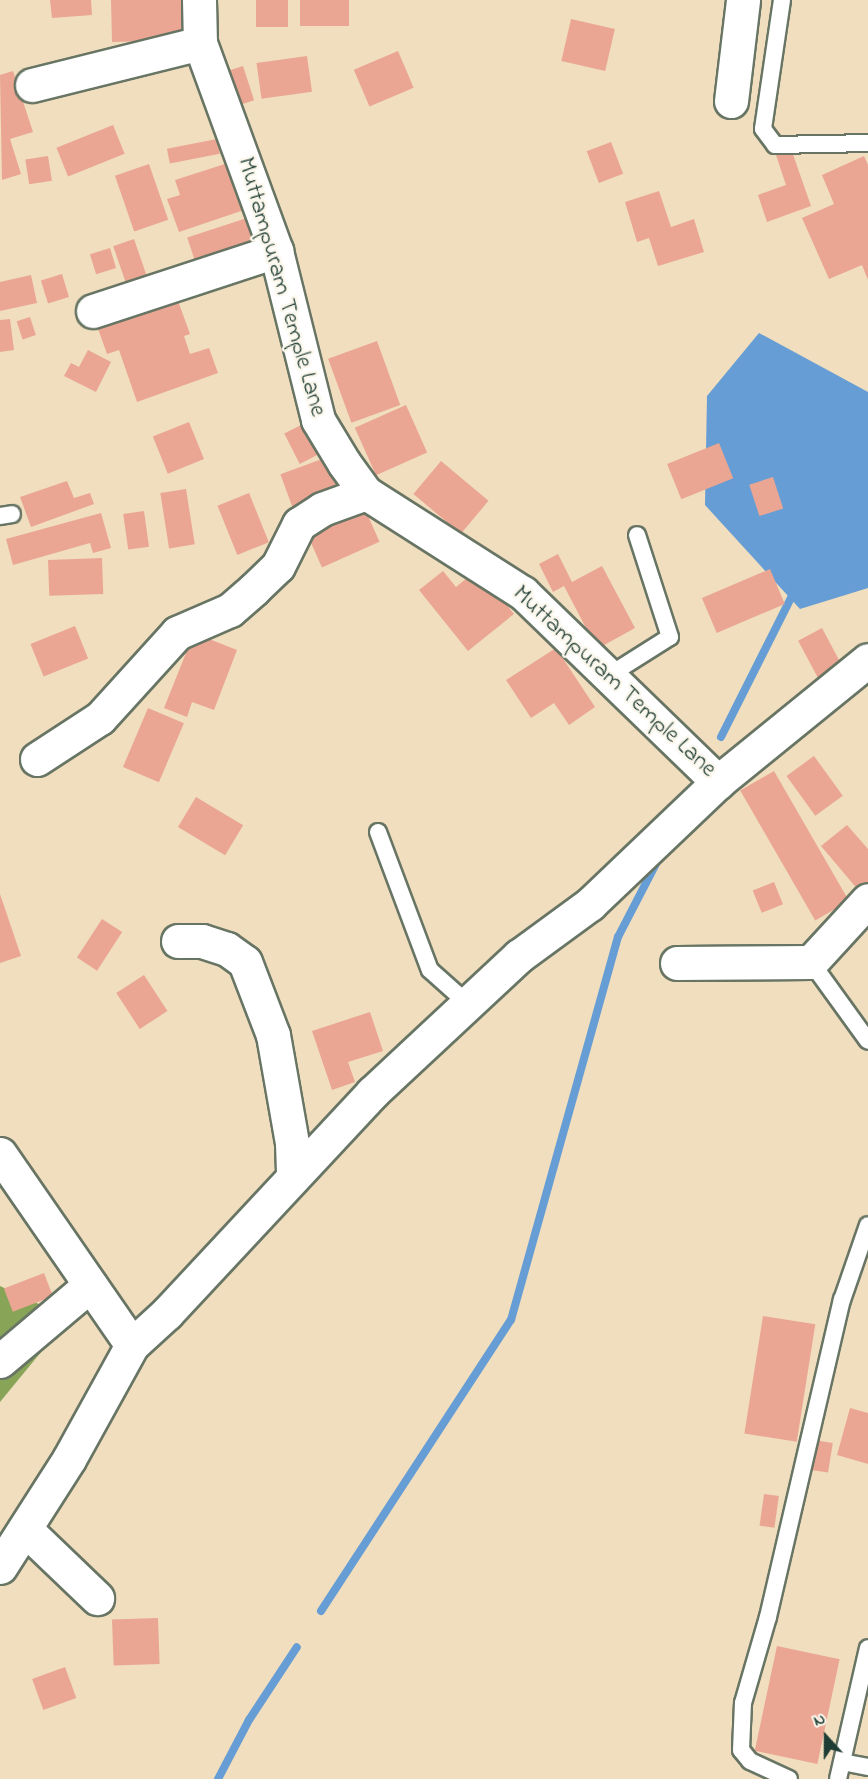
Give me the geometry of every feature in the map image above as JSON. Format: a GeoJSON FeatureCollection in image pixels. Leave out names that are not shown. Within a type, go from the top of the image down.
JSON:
{"type":"FeatureCollection","features":[{"type":"Feature","properties":{"kind":"street","name":"Muttampuram Temple Lane"},"geometry":{"type":"LineString","coordinates":[[199,0],[200,43],[276,251],[318,420],[366,494],[523,593],[718,782],[868,660]]}},
{"type":"Feature","properties":{"kind":"street"},"geometry":{"type":"LineString","coordinates":[[731,101],[743,0]]}},
{"type":"Feature","properties":{"kind":"street"},"geometry":{"type":"LineString","coordinates":[[32,85],[200,43]]}},
{"type":"Feature","properties":{"kind":"street"},"geometry":{"type":"LineString","coordinates":[[93,311],[276,251]]}},
{"type":"Feature","properties":{"kind":"street"},"geometry":{"type":"LineString","coordinates":[[37,759],[100,718],[177,633],[230,610],[254,589],[278,566],[299,524],[322,509],[366,494]]}},
{"type":"Feature","properties":{"kind":"street"},"geometry":{"type":"LineString","coordinates":[[0,1568],[26,1529],[132,1345],[167,1313],[387,1077],[519,956],[590,904],[718,782]]}},
{"type":"Feature","properties":{"kind":"street"},"geometry":{"type":"LineString","coordinates":[[677,963],[811,962],[868,900]]}},
{"type":"Feature","properties":{"kind":"street"},"geometry":{"type":"LineString","coordinates":[[178,941],[202,941],[227,949],[245,962],[273,1035],[292,1143],[293,1176]]}},
{"type":"Feature","properties":{"kind":"street"},"geometry":{"type":"LineString","coordinates":[[5,1171],[132,1345]]}},
{"type":"Feature","properties":{"kind":"street"},"geometry":{"type":"LineString","coordinates":[[0,1360],[90,1285]]}},
{"type":"Feature","properties":{"kind":"street"},"geometry":{"type":"LineString","coordinates":[[26,1529],[97,1598]]}},
{"type":"Feature","properties":{"kind":"lane"},"geometry":{"type":"LineString","coordinates":[[782,0],[763,129],[775,145],[868,143]]}},
{"type":"Feature","properties":{"kind":"lane"},"geometry":{"type":"LineString","coordinates":[[608,676],[670,637],[637,536]]}},
{"type":"Feature","properties":{"kind":"lane"},"geometry":{"type":"LineString","coordinates":[[378,832],[430,970],[466,1003]]}},
{"type":"Feature","properties":{"kind":"lane"},"geometry":{"type":"LineString","coordinates":[[811,962],[868,1041]]}},
{"type":"Feature","properties":{"kind":"lane"},"geometry":{"type":"LineString","coordinates":[[789,1779],[750,1761],[741,1749],[743,1703],[768,1617],[842,1300],[868,1225]]}},
{"type":"Feature","properties":{"kind":"lane"},"geometry":{"type":"LineString","coordinates":[[838,1779],[868,1648]]}},
{"type":"Feature","properties":{"kind":"lane"},"geometry":{"type":"LineString","coordinates":[[842,1762],[868,1767]]}},
{"type":"Feature","properties":{"kind":"green space"},"geometry":{"type":"Polygon","coordinates":[[[0,1286],[69,1318],[0,1402],[0,1286]]]}},
{"type":"Feature","properties":{"kind":"water"},"geometry":{"type":"Polygon","coordinates":[[[759,333],[868,392],[868,588],[800,609],[705,505],[707,396],[759,333]]]}},
{"type":"Feature","properties":{"kind":"building"},"geometry":{"type":"Polygon","coordinates":[[[50,0],[91,0],[92,15],[52,18],[50,0]]]}},
{"type":"Feature","properties":{"kind":"building"},"geometry":{"type":"Polygon","coordinates":[[[111,0],[184,0],[185,45],[150,41],[112,42],[111,0]]]}},
{"type":"Feature","properties":{"kind":"building"},"geometry":{"type":"Polygon","coordinates":[[[256,0],[288,0],[288,27],[256,27],[256,0]]]}},
{"type":"Feature","properties":{"kind":"building"},"geometry":{"type":"Polygon","coordinates":[[[300,0],[349,0],[349,26],[300,26],[300,0]]]}},
{"type":"Feature","properties":{"kind":"building"},"geometry":{"type":"Polygon","coordinates":[[[571,19],[615,29],[605,71],[561,61],[571,19]]]}},
{"type":"Feature","properties":{"kind":"building"},"geometry":{"type":"Polygon","coordinates":[[[398,51],[414,88],[369,107],[354,70],[398,51]]]}},
{"type":"Feature","properties":{"kind":"building"},"geometry":{"type":"Polygon","coordinates":[[[307,56],[312,92],[262,99],[256,63],[307,56]]]}},
{"type":"Feature","properties":{"kind":"building"},"geometry":{"type":"Polygon","coordinates":[[[243,66],[254,100],[234,107],[223,72],[243,66]]]}},
{"type":"Feature","properties":{"kind":"building"},"geometry":{"type":"Polygon","coordinates":[[[13,71],[33,132],[10,139],[21,174],[2,180],[0,75],[13,71]]]}},
{"type":"Feature","properties":{"kind":"building"},"geometry":{"type":"Polygon","coordinates":[[[113,125],[125,154],[68,177],[56,148],[113,125]]]}},
{"type":"Feature","properties":{"kind":"building"},"geometry":{"type":"Polygon","coordinates":[[[217,139],[220,154],[170,163],[167,149],[217,139]]]}},
{"type":"Feature","properties":{"kind":"building"},"geometry":{"type":"Polygon","coordinates":[[[788,140],[811,206],[767,222],[758,195],[786,185],[773,146],[788,140]]]}},
{"type":"Feature","properties":{"kind":"building"},"geometry":{"type":"Polygon","coordinates":[[[611,142],[623,174],[599,183],[587,151],[611,142]]]}},
{"type":"Feature","properties":{"kind":"building"},"geometry":{"type":"Polygon","coordinates":[[[48,156],[52,181],[29,184],[25,160],[48,156]]]}},
{"type":"Feature","properties":{"kind":"building"},"geometry":{"type":"Polygon","coordinates":[[[864,156],[868,165],[868,280],[862,265],[829,279],[802,218],[834,204],[822,175],[864,156]]]}},
{"type":"Feature","properties":{"kind":"building"},"geometry":{"type":"Polygon","coordinates":[[[231,162],[247,209],[179,232],[167,199],[180,195],[175,180],[231,162]]]}},
{"type":"Feature","properties":{"kind":"building"},"geometry":{"type":"Polygon","coordinates":[[[149,164],[168,220],[134,232],[115,176],[149,164]]]}},
{"type":"Feature","properties":{"kind":"building"},"geometry":{"type":"Polygon","coordinates":[[[659,191],[671,227],[694,219],[704,252],[658,266],[649,238],[637,242],[625,202],[659,191]]]}},
{"type":"Feature","properties":{"kind":"building"},"geometry":{"type":"Polygon","coordinates":[[[250,217],[261,250],[198,271],[187,237],[250,217]]]}},
{"type":"Feature","properties":{"kind":"building"},"geometry":{"type":"Polygon","coordinates":[[[134,239],[151,289],[130,296],[113,246],[134,239]]]}},
{"type":"Feature","properties":{"kind":"building"},"geometry":{"type":"Polygon","coordinates":[[[110,248],[116,268],[96,274],[90,254],[110,248]]]}},
{"type":"Feature","properties":{"kind":"building"},"geometry":{"type":"Polygon","coordinates":[[[62,274],[69,297],[48,303],[41,280],[62,274]]]}},
{"type":"Feature","properties":{"kind":"building"},"geometry":{"type":"Polygon","coordinates":[[[31,275],[37,303],[0,311],[0,282],[31,275]]]}},
{"type":"Feature","properties":{"kind":"building"},"geometry":{"type":"Polygon","coordinates":[[[177,298],[190,334],[184,336],[190,354],[209,348],[218,373],[137,402],[119,350],[107,354],[97,326],[177,298]]]}},
{"type":"Feature","properties":{"kind":"building"},"geometry":{"type":"Polygon","coordinates":[[[30,317],[36,335],[23,339],[17,321],[30,317]]]}},
{"type":"Feature","properties":{"kind":"building"},"geometry":{"type":"Polygon","coordinates":[[[10,319],[14,350],[0,352],[0,320],[10,319]]]}},
{"type":"Feature","properties":{"kind":"building"},"geometry":{"type":"Polygon","coordinates":[[[377,341],[400,405],[351,423],[328,359],[377,341]]]}},
{"type":"Feature","properties":{"kind":"building"},"geometry":{"type":"Polygon","coordinates":[[[88,350],[111,362],[96,392],[64,376],[71,363],[79,367],[88,350]]]}},
{"type":"Feature","properties":{"kind":"building"},"geometry":{"type":"Polygon","coordinates":[[[406,405],[427,453],[376,475],[355,428],[406,405]]]}},
{"type":"Feature","properties":{"kind":"building"},"geometry":{"type":"Polygon","coordinates":[[[311,420],[326,450],[300,464],[284,434],[311,420]]]}},
{"type":"Feature","properties":{"kind":"building"},"geometry":{"type":"Polygon","coordinates":[[[189,422],[204,459],[168,474],[153,437],[189,422]]]}},
{"type":"Feature","properties":{"kind":"building"},"geometry":{"type":"Polygon","coordinates":[[[719,443],[733,478],[681,499],[667,464],[719,443]]]}},
{"type":"Feature","properties":{"kind":"building"},"geometry":{"type":"Polygon","coordinates":[[[333,455],[346,491],[293,510],[280,474],[333,455]]]}},
{"type":"Feature","properties":{"kind":"building"},"geometry":{"type":"Polygon","coordinates":[[[441,461],[488,501],[461,534],[413,494],[441,461]]]}},
{"type":"Feature","properties":{"kind":"building"},"geometry":{"type":"Polygon","coordinates":[[[773,477],[783,508],[759,516],[749,485],[773,477]]]}},
{"type":"Feature","properties":{"kind":"building"},"geometry":{"type":"Polygon","coordinates":[[[67,481],[74,498],[90,493],[94,504],[31,527],[20,497],[67,481]]]}},
{"type":"Feature","properties":{"kind":"building"},"geometry":{"type":"Polygon","coordinates":[[[186,489],[195,544],[169,548],[160,493],[186,489]]]}},
{"type":"Feature","properties":{"kind":"building"},"geometry":{"type":"Polygon","coordinates":[[[249,493],[269,542],[237,555],[217,506],[249,493]]]}},
{"type":"Feature","properties":{"kind":"building"},"geometry":{"type":"Polygon","coordinates":[[[360,498],[380,542],[322,567],[302,524],[360,498]]]}},
{"type":"Feature","properties":{"kind":"building"},"geometry":{"type":"Polygon","coordinates":[[[144,511],[149,547],[128,550],[123,514],[144,511]]]}},
{"type":"Feature","properties":{"kind":"building"},"geometry":{"type":"Polygon","coordinates":[[[101,513],[111,548],[93,553],[90,543],[13,565],[6,539],[101,513]]]}},
{"type":"Feature","properties":{"kind":"building"},"geometry":{"type":"Polygon","coordinates":[[[558,554],[572,582],[602,566],[635,628],[597,649],[564,586],[553,592],[539,564],[558,554]]]}},
{"type":"Feature","properties":{"kind":"building"},"geometry":{"type":"Polygon","coordinates":[[[102,558],[103,594],[49,596],[48,560],[102,558]]]}},
{"type":"Feature","properties":{"kind":"building"},"geometry":{"type":"Polygon","coordinates":[[[478,569],[514,614],[468,651],[419,590],[443,571],[456,587],[478,569]]]}},
{"type":"Feature","properties":{"kind":"building"},"geometry":{"type":"Polygon","coordinates":[[[770,569],[785,604],[717,633],[702,598],[770,569]]]}},
{"type":"Feature","properties":{"kind":"building"},"geometry":{"type":"Polygon","coordinates":[[[75,626],[88,658],[44,676],[30,644],[75,626]]]}},
{"type":"Feature","properties":{"kind":"building"},"geometry":{"type":"Polygon","coordinates":[[[822,628],[842,665],[818,678],[798,641],[822,628]]]}},
{"type":"Feature","properties":{"kind":"building"},"geometry":{"type":"Polygon","coordinates":[[[194,633],[237,650],[214,710],[192,702],[187,717],[164,708],[194,633]]]}},
{"type":"Feature","properties":{"kind":"building"},"geometry":{"type":"Polygon","coordinates":[[[556,648],[595,707],[569,725],[554,703],[531,718],[506,680],[556,648]]]}},
{"type":"Feature","properties":{"kind":"building"},"geometry":{"type":"Polygon","coordinates":[[[148,708],[184,723],[159,782],[123,767],[148,708]]]}},
{"type":"Feature","properties":{"kind":"building"},"geometry":{"type":"Polygon","coordinates":[[[814,756],[843,796],[815,816],[786,776],[814,756]]]}},
{"type":"Feature","properties":{"kind":"building"},"geometry":{"type":"Polygon","coordinates":[[[774,771],[849,901],[815,920],[740,791],[774,771]]]}},
{"type":"Feature","properties":{"kind":"building"},"geometry":{"type":"Polygon","coordinates":[[[196,797],[243,825],[225,855],[178,827],[196,797]]]}},
{"type":"Feature","properties":{"kind":"building"},"geometry":{"type":"Polygon","coordinates":[[[847,825],[868,849],[868,883],[859,891],[821,846],[847,825]]]}},
{"type":"Feature","properties":{"kind":"building"},"geometry":{"type":"Polygon","coordinates":[[[774,882],[783,904],[762,913],[753,891],[774,882]]]}},
{"type":"Feature","properties":{"kind":"building"},"geometry":{"type":"Polygon","coordinates":[[[0,894],[21,956],[0,963],[0,894]]]}},
{"type":"Feature","properties":{"kind":"building"},"geometry":{"type":"Polygon","coordinates":[[[102,919],[122,932],[97,971],[77,958],[102,919]]]}},
{"type":"Feature","properties":{"kind":"building"},"geometry":{"type":"Polygon","coordinates":[[[144,975],[167,1011],[140,1029],[116,993],[144,975]]]}},
{"type":"Feature","properties":{"kind":"building"},"geometry":{"type":"Polygon","coordinates":[[[370,1012],[383,1051],[348,1062],[355,1082],[332,1090],[312,1031],[370,1012]]]}},
{"type":"Feature","properties":{"kind":"building"},"geometry":{"type":"Polygon","coordinates":[[[44,1273],[53,1296],[13,1312],[4,1288],[44,1273]]]}},
{"type":"Feature","properties":{"kind":"building"},"geometry":{"type":"Polygon","coordinates":[[[763,1316],[815,1324],[797,1442],[744,1434],[763,1316]]]}},
{"type":"Feature","properties":{"kind":"building"},"geometry":{"type":"Polygon","coordinates":[[[850,1408],[868,1413],[868,1464],[837,1455],[850,1408]]]}},
{"type":"Feature","properties":{"kind":"building"},"geometry":{"type":"Polygon","coordinates":[[[814,1440],[833,1443],[828,1473],[809,1470],[814,1440]]]}},
{"type":"Feature","properties":{"kind":"building"},"geometry":{"type":"Polygon","coordinates":[[[764,1494],[779,1496],[774,1528],[760,1526],[764,1494]]]}},
{"type":"Feature","properties":{"kind":"building"},"geometry":{"type":"Polygon","coordinates":[[[158,1618],[160,1664],[114,1666],[112,1620],[158,1618]]]}},
{"type":"Feature","properties":{"kind":"building"},"geometry":{"type":"Polygon","coordinates":[[[777,1646],[840,1659],[817,1764],[755,1751],[777,1646]]]}},
{"type":"Feature","properties":{"kind":"building"},"geometry":{"type":"Polygon","coordinates":[[[65,1667],[76,1698],[43,1710],[32,1679],[65,1667]]]}},
{"type":"Feature","properties":{"kind":"waterway"},"geometry":{"type":"LineString","coordinates":[[721,737],[795,590]]}},
{"type":"Feature","properties":{"kind":"waterway"},"geometry":{"type":"LineString","coordinates":[[321,1611],[511,1320],[618,937],[661,854]]}},
{"type":"Feature","properties":{"kind":"waterway"},"geometry":{"type":"LineString","coordinates":[[218,1779],[249,1720],[297,1647]]}}]}
